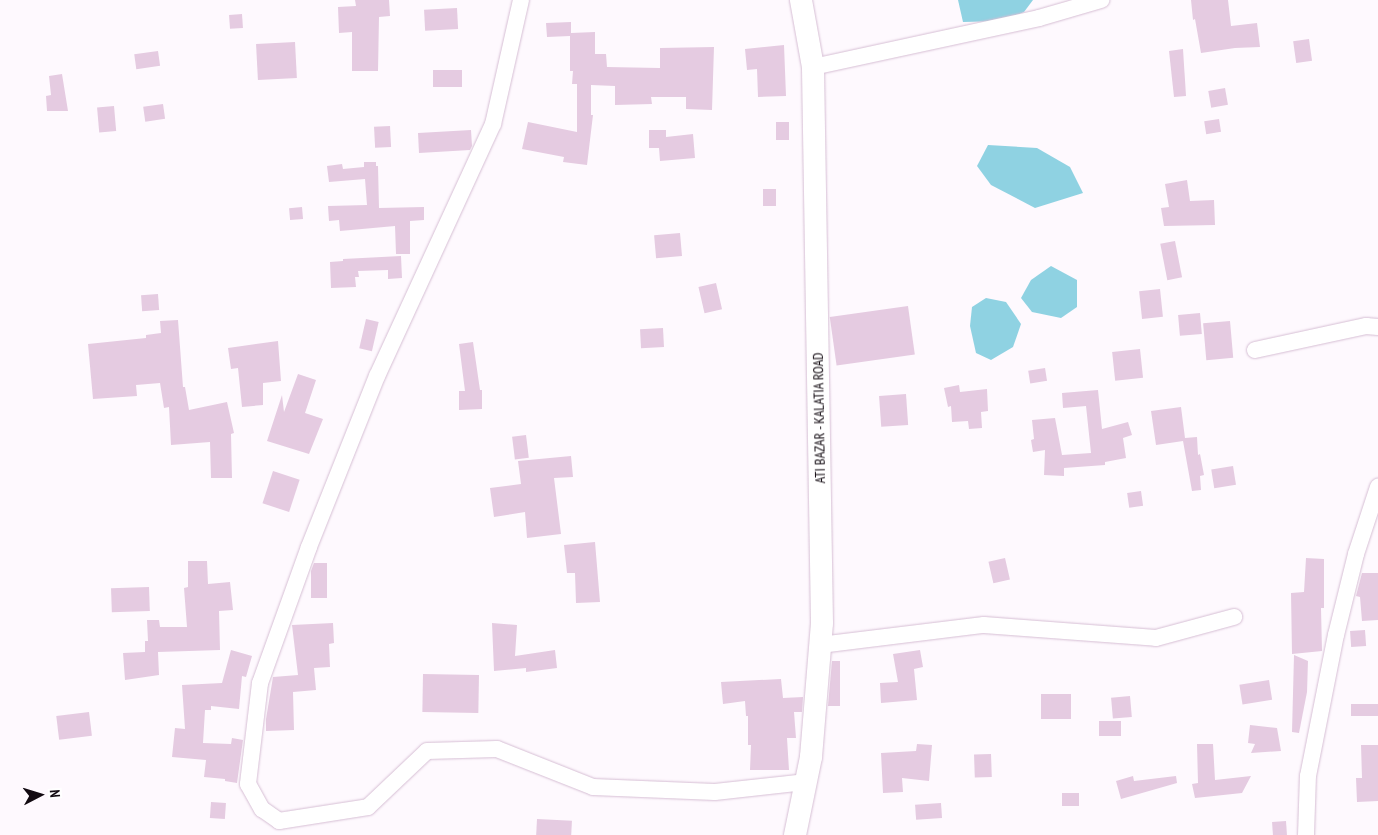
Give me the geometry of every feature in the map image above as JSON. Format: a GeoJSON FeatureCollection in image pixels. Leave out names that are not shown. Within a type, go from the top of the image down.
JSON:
{"type":"FeatureCollection","features":[{"type":"Feature","properties":{"kind":"main road","name":"ATI BAZAR - KALATIA ROAD"},"geometry":{"type":"LineString","coordinates":[[795,835],[811,757],[822,623],[813,67],[800,0]]}},
{"type":"Feature","properties":{"kind":"street"},"geometry":{"type":"LineString","coordinates":[[521,0],[493,124],[377,376],[309,547],[260,683],[248,784],[262,809],[280,821],[368,807],[428,751],[497,749],[593,787],[715,792],[806,782]]}},
{"type":"Feature","properties":{"kind":"street"},"geometry":{"type":"LineString","coordinates":[[813,67],[1039,18],[1101,0]]}},
{"type":"Feature","properties":{"kind":"street"},"geometry":{"type":"LineString","coordinates":[[1255,350],[1366,326],[1378,327]]}},
{"type":"Feature","properties":{"kind":"street"},"geometry":{"type":"LineString","coordinates":[[1306,835],[1308,776],[1336,634],[1356,554],[1378,487]]}},
{"type":"Feature","properties":{"kind":"street"},"geometry":{"type":"LineString","coordinates":[[820,645],[984,625],[1156,638],[1234,617]]}},
{"type":"Feature","properties":{"kind":"water"},"geometry":{"type":"Polygon","coordinates":[[[958,0],[1033,0],[1024,12],[1004,21],[963,22],[958,0]]]}},
{"type":"Feature","properties":{"kind":"water"},"geometry":{"type":"Polygon","coordinates":[[[988,145],[1037,148],[1070,167],[1083,193],[1035,208],[991,185],[977,166],[988,145]]]}},
{"type":"Feature","properties":{"kind":"water"},"geometry":{"type":"Polygon","coordinates":[[[1051,266],[1077,280],[1077,307],[1061,318],[1032,312],[1021,298],[1031,280],[1051,266]]]}},
{"type":"Feature","properties":{"kind":"water"},"geometry":{"type":"Polygon","coordinates":[[[986,298],[1006,302],[1021,324],[1013,347],[991,360],[976,353],[970,326],[972,307],[986,298]]]}},
{"type":"Feature","properties":{"kind":"building"},"geometry":{"type":"Polygon","coordinates":[[[355,0],[389,0],[390,16],[379,17],[378,71],[352,71],[352,32],[339,33],[338,7],[356,6],[355,0]]]}},
{"type":"Feature","properties":{"kind":"building"},"geometry":{"type":"Polygon","coordinates":[[[1191,0],[1228,0],[1231,26],[1257,23],[1260,47],[1235,48],[1201,53],[1195,19],[1193,20],[1191,0]]]}},
{"type":"Feature","properties":{"kind":"building"},"geometry":{"type":"Polygon","coordinates":[[[457,8],[458,29],[425,31],[424,10],[457,8]]]}},
{"type":"Feature","properties":{"kind":"building"},"geometry":{"type":"Polygon","coordinates":[[[242,14],[243,28],[230,29],[229,15],[242,14]]]}},
{"type":"Feature","properties":{"kind":"building"},"geometry":{"type":"Polygon","coordinates":[[[571,22],[571,33],[595,32],[595,54],[606,54],[607,67],[660,68],[660,48],[714,47],[712,110],[686,109],[686,97],[651,97],[652,104],[615,105],[615,86],[591,85],[591,115],[593,115],[587,165],[563,162],[564,157],[522,149],[528,122],[577,132],[577,84],[572,84],[573,71],[570,71],[570,36],[547,37],[546,23],[571,22]]]}},
{"type":"Feature","properties":{"kind":"building"},"geometry":{"type":"Polygon","coordinates":[[[1309,39],[1312,61],[1296,63],[1293,41],[1309,39]]]}},
{"type":"Feature","properties":{"kind":"building"},"geometry":{"type":"Polygon","coordinates":[[[295,42],[297,78],[258,80],[256,44],[295,42]]]}},
{"type":"Feature","properties":{"kind":"building"},"geometry":{"type":"Polygon","coordinates":[[[784,45],[786,96],[758,97],[757,69],[747,70],[745,49],[784,45]]]}},
{"type":"Feature","properties":{"kind":"building"},"geometry":{"type":"Polygon","coordinates":[[[1183,49],[1186,96],[1174,97],[1169,51],[1183,49]]]}},
{"type":"Feature","properties":{"kind":"building"},"geometry":{"type":"Polygon","coordinates":[[[158,51],[160,66],[136,69],[134,54],[158,51]]]}},
{"type":"Feature","properties":{"kind":"building"},"geometry":{"type":"Polygon","coordinates":[[[433,70],[462,70],[462,87],[433,87],[433,70]]]}},
{"type":"Feature","properties":{"kind":"building"},"geometry":{"type":"Polygon","coordinates":[[[62,74],[68,111],[47,111],[46,96],[51,95],[49,76],[62,74]]]}},
{"type":"Feature","properties":{"kind":"building"},"geometry":{"type":"Polygon","coordinates":[[[1225,88],[1228,105],[1211,108],[1208,91],[1225,88]]]}},
{"type":"Feature","properties":{"kind":"building"},"geometry":{"type":"Polygon","coordinates":[[[163,104],[165,119],[145,122],[143,107],[163,104]]]}},
{"type":"Feature","properties":{"kind":"building"},"geometry":{"type":"Polygon","coordinates":[[[114,106],[116,131],[99,132],[97,107],[114,106]]]}},
{"type":"Feature","properties":{"kind":"building"},"geometry":{"type":"Polygon","coordinates":[[[1219,119],[1221,132],[1206,134],[1204,121],[1219,119]]]}},
{"type":"Feature","properties":{"kind":"building"},"geometry":{"type":"Polygon","coordinates":[[[776,122],[789,122],[789,140],[776,140],[776,122]]]}},
{"type":"Feature","properties":{"kind":"building"},"geometry":{"type":"Polygon","coordinates":[[[390,126],[391,147],[375,148],[374,127],[390,126]]]}},
{"type":"Feature","properties":{"kind":"building"},"geometry":{"type":"Polygon","coordinates":[[[471,130],[472,146],[470,150],[419,153],[418,133],[471,130]]]}},
{"type":"Feature","properties":{"kind":"building"},"geometry":{"type":"Polygon","coordinates":[[[649,130],[666,130],[666,137],[693,134],[695,158],[660,161],[659,148],[649,148],[649,130]]]}},
{"type":"Feature","properties":{"kind":"building"},"geometry":{"type":"Polygon","coordinates":[[[364,162],[376,162],[376,166],[378,166],[379,208],[424,207],[424,220],[410,221],[410,254],[396,254],[395,226],[340,231],[339,220],[329,221],[328,206],[367,205],[365,179],[329,182],[327,166],[342,164],[343,169],[364,167],[364,162]]]}},
{"type":"Feature","properties":{"kind":"building"},"geometry":{"type":"Polygon","coordinates":[[[1187,180],[1190,201],[1214,200],[1215,225],[1164,226],[1161,208],[1169,207],[1165,184],[1187,180]]]}},
{"type":"Feature","properties":{"kind":"building"},"geometry":{"type":"Polygon","coordinates":[[[763,189],[776,189],[776,206],[763,206],[763,189]]]}},
{"type":"Feature","properties":{"kind":"building"},"geometry":{"type":"Polygon","coordinates":[[[302,207],[303,219],[290,220],[289,208],[302,207]]]}},
{"type":"Feature","properties":{"kind":"building"},"geometry":{"type":"Polygon","coordinates":[[[680,233],[682,256],[656,258],[654,235],[680,233]]]}},
{"type":"Feature","properties":{"kind":"building"},"geometry":{"type":"Polygon","coordinates":[[[1175,241],[1182,277],[1167,280],[1160,244],[1175,241]]]}},
{"type":"Feature","properties":{"kind":"building"},"geometry":{"type":"Polygon","coordinates":[[[401,256],[402,278],[388,279],[388,270],[358,271],[359,277],[355,277],[356,287],[331,288],[330,262],[343,261],[343,259],[401,256]]]}},
{"type":"Feature","properties":{"kind":"building"},"geometry":{"type":"Polygon","coordinates":[[[716,283],[722,309],[705,313],[698,287],[716,283]]]}},
{"type":"Feature","properties":{"kind":"building"},"geometry":{"type":"Polygon","coordinates":[[[1160,289],[1163,317],[1142,319],[1139,291],[1160,289]]]}},
{"type":"Feature","properties":{"kind":"building"},"geometry":{"type":"Polygon","coordinates":[[[158,294],[159,310],[142,311],[141,295],[158,294]]]}},
{"type":"Feature","properties":{"kind":"building"},"geometry":{"type":"Polygon","coordinates":[[[908,306],[915,355],[837,366],[830,317],[908,306]]]}},
{"type":"Feature","properties":{"kind":"building"},"geometry":{"type":"Polygon","coordinates":[[[1200,313],[1202,334],[1180,336],[1178,315],[1200,313]]]}},
{"type":"Feature","properties":{"kind":"building"},"geometry":{"type":"Polygon","coordinates":[[[366,319],[379,322],[372,351],[359,348],[366,319]]]}},
{"type":"Feature","properties":{"kind":"building"},"geometry":{"type":"Polygon","coordinates":[[[178,320],[183,387],[185,387],[189,410],[227,402],[234,433],[231,434],[232,478],[211,478],[210,442],[171,445],[169,407],[164,408],[160,383],[136,385],[137,396],[93,399],[88,344],[146,338],[146,335],[161,333],[160,321],[178,320]]]}},
{"type":"Feature","properties":{"kind":"building"},"geometry":{"type":"Polygon","coordinates":[[[1230,321],[1233,358],[1206,360],[1203,323],[1230,321]]]}},
{"type":"Feature","properties":{"kind":"building"},"geometry":{"type":"Polygon","coordinates":[[[663,328],[664,347],[641,348],[640,329],[663,328]]]}},
{"type":"Feature","properties":{"kind":"building"},"geometry":{"type":"Polygon","coordinates":[[[278,341],[281,381],[263,383],[263,405],[242,407],[238,368],[231,369],[228,348],[278,341]]]}},
{"type":"Feature","properties":{"kind":"building"},"geometry":{"type":"Polygon","coordinates":[[[473,342],[480,390],[482,390],[482,409],[459,410],[459,391],[465,391],[459,344],[473,342]]]}},
{"type":"Feature","properties":{"kind":"building"},"geometry":{"type":"Polygon","coordinates":[[[1140,349],[1143,378],[1115,381],[1112,352],[1140,349]]]}},
{"type":"Feature","properties":{"kind":"building"},"geometry":{"type":"Polygon","coordinates":[[[1045,368],[1047,381],[1030,383],[1028,371],[1045,368]]]}},
{"type":"Feature","properties":{"kind":"building"},"geometry":{"type":"Polygon","coordinates":[[[298,374],[316,380],[305,413],[323,419],[309,454],[267,441],[282,395],[284,412],[298,374]]]}},
{"type":"Feature","properties":{"kind":"building"},"geometry":{"type":"Polygon","coordinates":[[[959,385],[960,392],[987,389],[988,411],[981,412],[982,428],[969,429],[968,421],[952,422],[951,406],[948,407],[944,388],[959,385]]]}},
{"type":"Feature","properties":{"kind":"building"},"geometry":{"type":"Polygon","coordinates":[[[1098,390],[1102,429],[1128,422],[1132,435],[1123,438],[1126,458],[1105,462],[1105,465],[1064,468],[1064,476],[1044,475],[1045,450],[1033,452],[1031,440],[1034,439],[1032,420],[1055,418],[1062,455],[1091,453],[1086,406],[1063,408],[1062,393],[1098,390]]]}},
{"type":"Feature","properties":{"kind":"building"},"geometry":{"type":"Polygon","coordinates":[[[906,394],[908,425],[881,427],[879,396],[906,394]]]}},
{"type":"Feature","properties":{"kind":"building"},"geometry":{"type":"Polygon","coordinates":[[[1181,407],[1185,438],[1197,437],[1198,455],[1200,454],[1204,475],[1200,476],[1201,490],[1192,491],[1183,441],[1156,445],[1151,411],[1181,407]]]}},
{"type":"Feature","properties":{"kind":"building"},"geometry":{"type":"Polygon","coordinates":[[[526,435],[529,458],[515,460],[512,437],[526,435]]]}},
{"type":"Feature","properties":{"kind":"building"},"geometry":{"type":"Polygon","coordinates":[[[571,456],[573,477],[554,478],[561,534],[527,538],[525,512],[494,517],[490,488],[521,484],[518,461],[571,456]]]}},
{"type":"Feature","properties":{"kind":"building"},"geometry":{"type":"Polygon","coordinates":[[[1233,466],[1236,485],[1214,488],[1211,469],[1233,466]]]}},
{"type":"Feature","properties":{"kind":"building"},"geometry":{"type":"Polygon","coordinates":[[[273,471],[300,480],[289,512],[262,503],[273,471]]]}},
{"type":"Feature","properties":{"kind":"building"},"geometry":{"type":"Polygon","coordinates":[[[1141,491],[1143,506],[1129,508],[1127,493],[1141,491]]]}},
{"type":"Feature","properties":{"kind":"building"},"geometry":{"type":"Polygon","coordinates":[[[595,542],[600,602],[576,603],[575,573],[567,573],[564,545],[595,542]]]}},
{"type":"Feature","properties":{"kind":"building"},"geometry":{"type":"Polygon","coordinates":[[[1005,558],[1010,579],[993,583],[988,562],[1005,558]]]}},
{"type":"Feature","properties":{"kind":"building"},"geometry":{"type":"Polygon","coordinates":[[[1306,558],[1324,559],[1324,608],[1321,608],[1322,651],[1292,654],[1291,593],[1304,592],[1306,558]]]}},
{"type":"Feature","properties":{"kind":"building"},"geometry":{"type":"Polygon","coordinates":[[[188,561],[207,561],[208,584],[230,582],[233,610],[219,611],[220,650],[158,652],[159,675],[125,680],[123,653],[145,652],[145,641],[148,641],[147,620],[159,620],[160,627],[187,627],[184,588],[188,587],[188,561]]]}},
{"type":"Feature","properties":{"kind":"building"},"geometry":{"type":"Polygon","coordinates":[[[314,563],[327,563],[327,598],[311,598],[311,571],[314,563]]]}},
{"type":"Feature","properties":{"kind":"building"},"geometry":{"type":"Polygon","coordinates":[[[1362,573],[1378,573],[1378,620],[1362,621],[1360,597],[1356,596],[1362,573]]]}},
{"type":"Feature","properties":{"kind":"building"},"geometry":{"type":"Polygon","coordinates":[[[149,587],[150,611],[112,612],[111,588],[149,587]]]}},
{"type":"Feature","properties":{"kind":"building"},"geometry":{"type":"Polygon","coordinates":[[[333,623],[334,643],[329,644],[330,667],[314,668],[316,690],[293,692],[294,730],[266,731],[266,719],[273,677],[298,675],[292,625],[333,623]]]}},
{"type":"Feature","properties":{"kind":"building"},"geometry":{"type":"Polygon","coordinates":[[[492,623],[517,625],[515,656],[555,650],[557,668],[526,672],[526,668],[494,671],[492,623]]]}},
{"type":"Feature","properties":{"kind":"building"},"geometry":{"type":"Polygon","coordinates":[[[1365,630],[1366,646],[1351,647],[1350,631],[1365,630]]]}},
{"type":"Feature","properties":{"kind":"building"},"geometry":{"type":"Polygon","coordinates":[[[231,650],[252,656],[246,677],[242,676],[239,709],[211,706],[211,710],[205,710],[203,743],[231,744],[232,738],[243,740],[237,783],[225,781],[225,779],[204,777],[206,760],[172,757],[175,728],[185,729],[182,685],[222,683],[231,650]]]}},
{"type":"Feature","properties":{"kind":"building"},"geometry":{"type":"Polygon","coordinates":[[[920,650],[923,667],[914,669],[917,700],[881,703],[880,683],[898,682],[893,654],[920,650]]]}},
{"type":"Feature","properties":{"kind":"building"},"geometry":{"type":"Polygon","coordinates":[[[1294,655],[1308,661],[1307,692],[1299,733],[1292,732],[1294,655]]]}},
{"type":"Feature","properties":{"kind":"building"},"geometry":{"type":"Polygon","coordinates":[[[832,661],[840,661],[840,706],[828,706],[832,661]]]}},
{"type":"Feature","properties":{"kind":"building"},"geometry":{"type":"Polygon","coordinates":[[[423,674],[479,675],[478,713],[422,712],[423,674]]]}},
{"type":"Feature","properties":{"kind":"building"},"geometry":{"type":"Polygon","coordinates":[[[781,679],[783,698],[803,697],[802,712],[794,712],[796,738],[787,738],[789,770],[750,770],[751,745],[748,745],[748,716],[746,716],[745,701],[723,704],[721,682],[781,679]]]}},
{"type":"Feature","properties":{"kind":"building"},"geometry":{"type":"Polygon","coordinates":[[[1269,680],[1272,700],[1242,704],[1239,685],[1269,680]]]}},
{"type":"Feature","properties":{"kind":"building"},"geometry":{"type":"Polygon","coordinates":[[[1041,694],[1071,694],[1071,719],[1041,719],[1041,694]]]}},
{"type":"Feature","properties":{"kind":"building"},"geometry":{"type":"Polygon","coordinates":[[[1130,696],[1132,717],[1113,719],[1111,698],[1130,696]]]}},
{"type":"Feature","properties":{"kind":"building"},"geometry":{"type":"Polygon","coordinates":[[[1351,704],[1378,704],[1378,716],[1351,716],[1351,704]]]}},
{"type":"Feature","properties":{"kind":"building"},"geometry":{"type":"Polygon","coordinates":[[[89,712],[92,736],[59,740],[56,716],[89,712]]]}},
{"type":"Feature","properties":{"kind":"building"},"geometry":{"type":"Polygon","coordinates":[[[1099,721],[1121,721],[1121,736],[1099,736],[1099,721]]]}},
{"type":"Feature","properties":{"kind":"building"},"geometry":{"type":"Polygon","coordinates":[[[1250,725],[1277,728],[1281,751],[1251,753],[1255,744],[1248,743],[1250,725]]]}},
{"type":"Feature","properties":{"kind":"building"},"geometry":{"type":"Polygon","coordinates":[[[917,744],[932,745],[929,781],[902,778],[903,792],[883,793],[881,753],[916,751],[917,744]]]}},
{"type":"Feature","properties":{"kind":"building"},"geometry":{"type":"Polygon","coordinates":[[[1197,744],[1213,744],[1215,780],[1251,776],[1242,793],[1195,798],[1192,784],[1198,783],[1197,744]]]}},
{"type":"Feature","properties":{"kind":"building"},"geometry":{"type":"Polygon","coordinates":[[[1361,745],[1378,745],[1378,801],[1357,802],[1356,778],[1362,778],[1361,745]]]}},
{"type":"Feature","properties":{"kind":"building"},"geometry":{"type":"Polygon","coordinates":[[[991,754],[992,777],[975,778],[974,755],[991,754]]]}},
{"type":"Feature","properties":{"kind":"building"},"geometry":{"type":"Polygon","coordinates":[[[1133,776],[1134,781],[1176,776],[1177,783],[1121,799],[1116,781],[1133,776]]]}},
{"type":"Feature","properties":{"kind":"building"},"geometry":{"type":"Polygon","coordinates":[[[1062,793],[1079,793],[1079,806],[1062,806],[1062,793]]]}},
{"type":"Feature","properties":{"kind":"building"},"geometry":{"type":"Polygon","coordinates":[[[211,802],[226,803],[225,819],[210,818],[211,802]]]}},
{"type":"Feature","properties":{"kind":"building"},"geometry":{"type":"Polygon","coordinates":[[[941,803],[942,818],[916,820],[915,805],[941,803]]]}},
{"type":"Feature","properties":{"kind":"building"},"geometry":{"type":"Polygon","coordinates":[[[537,819],[572,821],[571,835],[536,835],[537,819]]]}},
{"type":"Feature","properties":{"kind":"building"},"geometry":{"type":"Polygon","coordinates":[[[1286,821],[1287,835],[1273,835],[1272,822],[1286,821]]]}}]}
